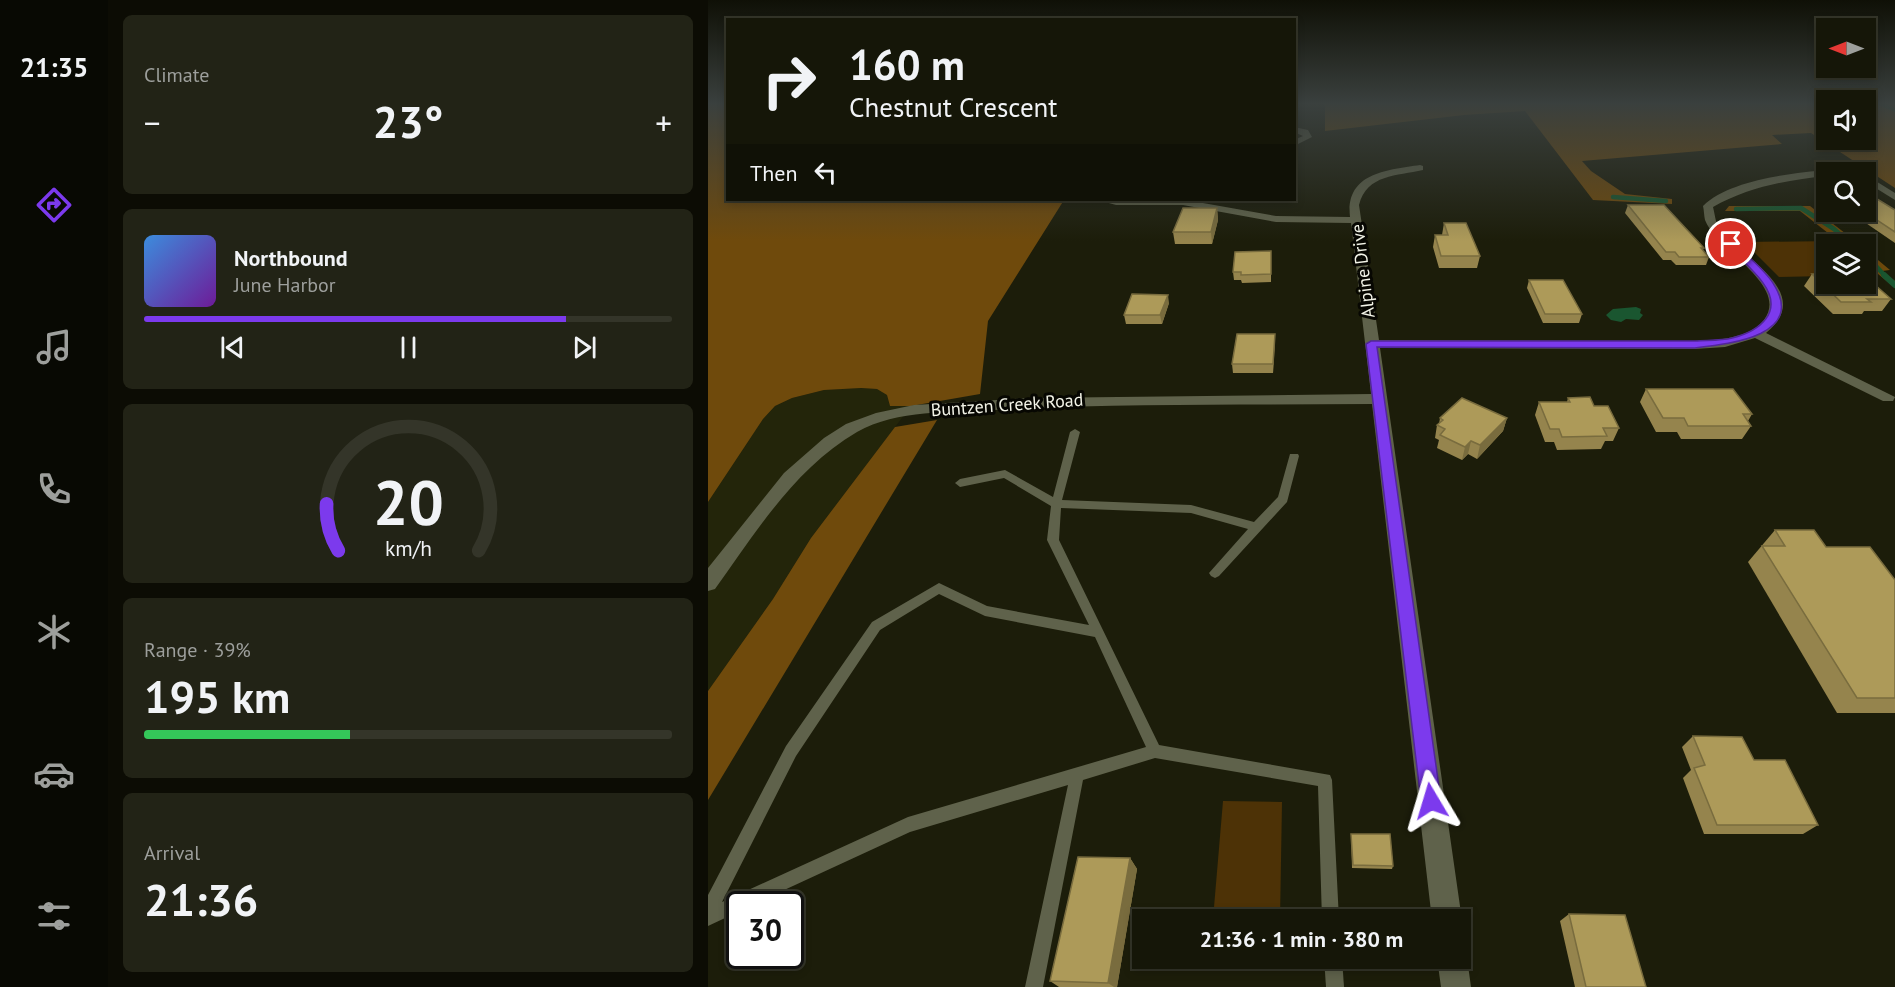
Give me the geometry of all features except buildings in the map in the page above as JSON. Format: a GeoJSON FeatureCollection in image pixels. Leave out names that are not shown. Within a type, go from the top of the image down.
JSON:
{"type":"FeatureCollection","features":[{"type":"Feature","properties":{"kind":"street","name":"Alpine Drive"},"geometry":{"type":"LineString","coordinates":[[1420,168],[1386,173],[1362,186],[1355,197],[1371,344],[1446,909]]}},
{"type":"Feature","properties":{"kind":"street"},"geometry":{"type":"LineString","coordinates":[[1371,344],[1717,344],[1755,333],[1774,317],[1778,302],[1768,282],[1715,229],[1707,213],[1708,206],[1721,197],[1739,190],[1796,176],[1816,174]]}},
{"type":"Feature","properties":{"kind":"street"},"geometry":{"type":"LineString","coordinates":[[1876,185],[1895,197]]}},
{"type":"Feature","properties":{"kind":"street"},"geometry":{"type":"LineString","coordinates":[[1110,201],[1196,203],[1276,219],[1357,220]]}},
{"type":"Feature","properties":{"kind":"street"},"geometry":{"type":"LineString","coordinates":[[1755,333],[1888,398]]}},
{"type":"Feature","properties":{"kind":"street","name":"Buntzen Creek Road"},"geometry":{"type":"LineString","coordinates":[[708,583],[774,498],[810,457],[853,427],[884,416],[921,411],[1098,400],[1379,399]]}},
{"type":"Feature","properties":{"kind":"street"},"geometry":{"type":"LineString","coordinates":[[1454,969],[1456,987]]}},
{"type":"Feature","properties":{"kind":"lane"},"geometry":{"type":"LineString","coordinates":[[1075,432],[1056,504],[1053,540],[1155,751]]}},
{"type":"Feature","properties":{"kind":"lane"},"geometry":{"type":"LineString","coordinates":[[1215,573],[1283,499],[1294,456]]}},
{"type":"Feature","properties":{"kind":"lane"},"geometry":{"type":"LineString","coordinates":[[960,483],[1005,474],[1056,504],[1191,509],[1256,527]]}},
{"type":"Feature","properties":{"kind":"lane"},"geometry":{"type":"LineString","coordinates":[[708,912],[791,751],[876,626],[939,588],[985,611],[1099,632]]}},
{"type":"Feature","properties":{"kind":"lane"},"geometry":{"type":"LineString","coordinates":[[708,917],[908,825],[1155,751],[1324,780],[1330,909]]}},
{"type":"Feature","properties":{"kind":"lane"},"geometry":{"type":"LineString","coordinates":[[1035,987],[1077,775]]}},
{"type":"Feature","properties":{"kind":"lane"},"geometry":{"type":"LineString","coordinates":[[1334,969],[1335,987]]}},
{"type":"Feature","properties":{"kind":"shaded area"},"geometry":{"type":"Polygon","coordinates":[[[708,149],[726,149],[726,201],[1063,201],[988,321],[980,394],[911,406],[890,406],[887,395],[877,389],[824,390],[792,398],[775,406],[763,419],[708,502],[708,149]]]}},
{"type":"Feature","properties":{"kind":"shaded area"},"geometry":{"type":"Polygon","coordinates":[[[1554,149],[1722,149],[1582,161],[1591,171],[1625,194],[1672,199],[1672,204],[1593,200],[1554,149]]]}},
{"type":"Feature","properties":{"kind":"shaded area"},"geometry":{"type":"Polygon","coordinates":[[[1895,149],[1895,188],[1876,176],[1876,162],[1855,162],[1837,150],[1876,150],[1895,149]]]}},
{"type":"Feature","properties":{"kind":"shaded area"},"geometry":{"type":"Polygon","coordinates":[[[1729,206],[1810,206],[1816,211],[1816,222],[1831,222],[1846,234],[1829,234],[1800,211],[1725,211],[1729,206]]]}},
{"type":"Feature","properties":{"kind":"shaded area"},"geometry":{"type":"Polygon","coordinates":[[[1816,241],[1816,276],[1779,277],[1744,242],[1816,241]]]}},
{"type":"Feature","properties":{"kind":"shaded area"},"geometry":{"type":"Polygon","coordinates":[[[1876,258],[1890,270],[1882,271],[1895,281],[1895,288],[1876,272],[1876,258]]]}},
{"type":"Feature","properties":{"kind":"shaded area"},"geometry":{"type":"Polygon","coordinates":[[[1636,307],[1641,309],[1640,313],[1643,315],[1639,320],[1626,319],[1621,322],[1611,320],[1606,315],[1613,309],[1636,307]]]}},
{"type":"Feature","properties":{"kind":"shaded area"},"geometry":{"type":"Polygon","coordinates":[[[877,389],[887,395],[890,406],[911,406],[811,538],[773,599],[708,691],[708,502],[763,419],[775,406],[792,398],[824,390],[877,389]]]}},
{"type":"Feature","properties":{"kind":"shaded area"},"geometry":{"type":"Polygon","coordinates":[[[937,420],[708,800],[708,691],[773,599],[811,538],[895,427],[937,420]]]}},
{"type":"Feature","properties":{"kind":"shaded area"},"geometry":{"type":"Polygon","coordinates":[[[1223,801],[1282,802],[1280,909],[1214,909],[1223,801]]]}},
{"type":"Feature","properties":{"kind":"waterway"},"geometry":{"type":"LineString","coordinates":[[1613,197],[1666,201]]}},
{"type":"Feature","properties":{"kind":"waterway"},"geometry":{"type":"LineString","coordinates":[[1736,209],[1801,208],[1840,234]]}},
{"type":"Feature","properties":{"kind":"waterway"},"geometry":{"type":"LineString","coordinates":[[1876,266],[1885,275]]}},
{"type":"Feature","properties":{"kind":"waterway"},"geometry":{"type":"LineString","coordinates":[[1885,275],[1895,285]]}},
{"type":"Feature","properties":{"kind":"route"},"geometry":{"type":"LineString","coordinates":[[1431,801],[1371,344],[1695,345],[1735,341],[1767,325],[1774,317],[1778,302],[1768,282],[1731,244]]}}]}
